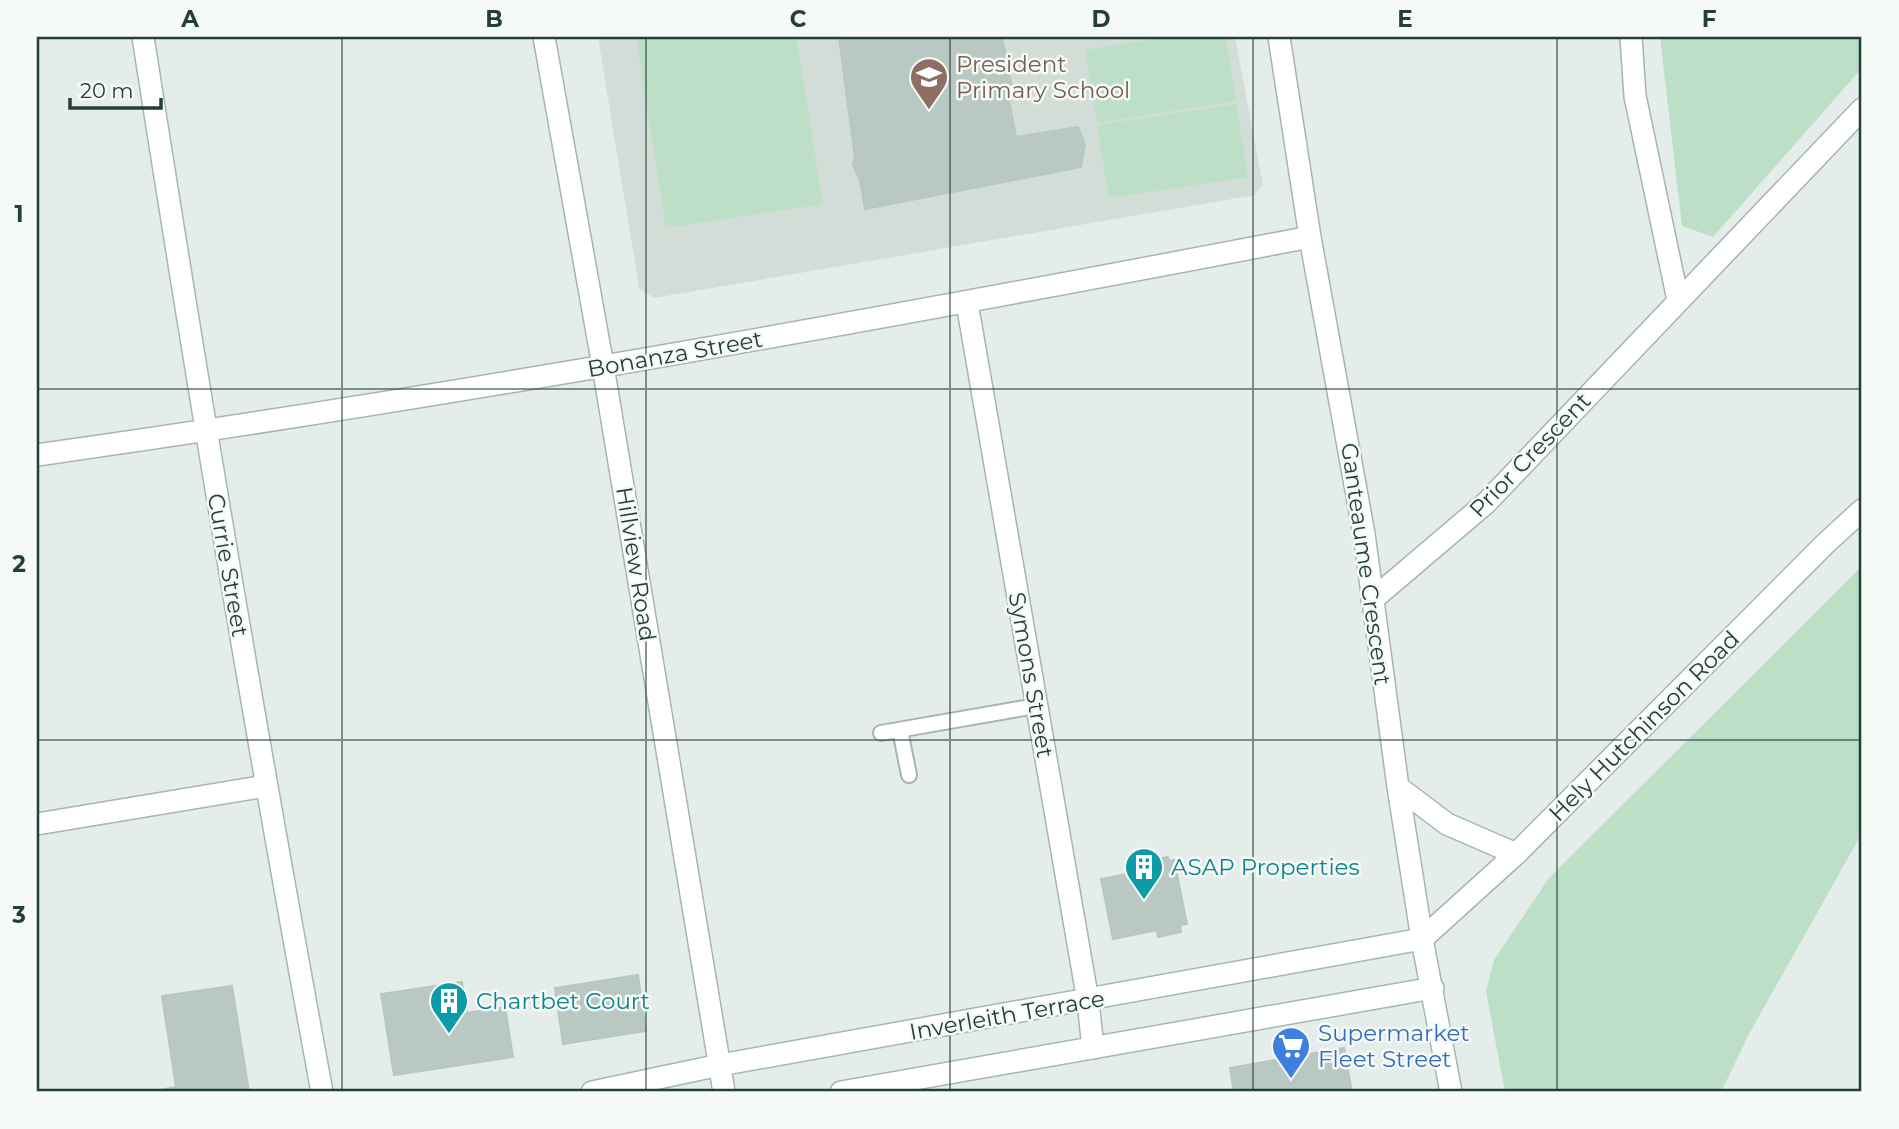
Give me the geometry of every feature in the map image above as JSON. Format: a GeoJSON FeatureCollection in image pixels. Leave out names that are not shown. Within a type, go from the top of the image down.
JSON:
{"type":"FeatureCollection","features":[{"type":"Feature","properties":{"kind":"street","name":"Currie Street"},"geometry":{"type":"LineString","coordinates":[[143,37],[205,431],[322,1092]]}},
{"type":"Feature","properties":{"kind":"street","name":"Hillview Road"},"geometry":{"type":"LineString","coordinates":[[544,37],[603,366],[724,1092]]}},
{"type":"Feature","properties":{"kind":"street","name":"Ganteaume Crescent"},"geometry":{"type":"LineString","coordinates":[[1279,37],[1310,237],[1350,447],[1398,787],[1422,939],[1451,1092]]}},
{"type":"Feature","properties":{"kind":"street"},"geometry":{"type":"LineString","coordinates":[[1631,37],[1635,96],[1678,300]]}},
{"type":"Feature","properties":{"kind":"street","name":"Prior Crescent"},"geometry":{"type":"LineString","coordinates":[[1372,600],[1486,503],[1862,109]]}},
{"type":"Feature","properties":{"kind":"street","name":"Bonanza Street"},"geometry":{"type":"LineString","coordinates":[[37,455],[205,431],[603,366],[967,303],[1310,237]]}},
{"type":"Feature","properties":{"kind":"street","name":"Symons Street"},"geometry":{"type":"LineString","coordinates":[[967,303],[1088,1001],[1093,1048]]}},
{"type":"Feature","properties":{"kind":"street","name":"Hely Hutchinson Road"},"geometry":{"type":"LineString","coordinates":[[1422,939],[1516,854],[1862,510]]}},
{"type":"Feature","properties":{"kind":"street"},"geometry":{"type":"LineString","coordinates":[[37,824],[266,786]]}},
{"type":"Feature","properties":{"kind":"street"},"geometry":{"type":"LineString","coordinates":[[1398,787],[1447,824],[1516,854]]}},
{"type":"Feature","properties":{"kind":"street","name":"Inverleith Terrace"},"geometry":{"type":"LineString","coordinates":[[592,1092],[636,1088],[720,1065],[1422,939]]}},
{"type":"Feature","properties":{"kind":"street","name":"Inverleith Terrace"},"geometry":{"type":"LineString","coordinates":[[841,1092],[1433,988]]}},
{"type":"Feature","properties":{"kind":"lane"},"geometry":{"type":"LineString","coordinates":[[881,733],[1037,706]]}},
{"type":"Feature","properties":{"kind":"lane"},"geometry":{"type":"LineString","coordinates":[[900,730],[909,775]]}},
{"type":"Feature","properties":{"kind":"shaded area","name":"President Primary School"},"geometry":{"type":"Polygon","coordinates":[[[598,37],[1235,37],[1263,185],[1255,195],[654,298],[639,288],[598,37]]]}},
{"type":"Feature","properties":{"kind":"green space"},"geometry":{"type":"Polygon","coordinates":[[[636,37],[796,37],[823,204],[666,228],[636,37]]]}},
{"type":"Feature","properties":{"kind":"green space"},"geometry":{"type":"Polygon","coordinates":[[[1166,37],[1226,37],[1236,101],[1097,123],[1085,50],[1166,37]]]}},
{"type":"Feature","properties":{"kind":"green space"},"geometry":{"type":"Polygon","coordinates":[[[1660,37],[1862,37],[1862,68],[1713,237],[1682,226],[1660,37]]]}},
{"type":"Feature","properties":{"kind":"green space"},"geometry":{"type":"Polygon","coordinates":[[[1236,104],[1248,177],[1109,198],[1097,125],[1236,104]]]}},
{"type":"Feature","properties":{"kind":"green space"},"geometry":{"type":"Polygon","coordinates":[[[1862,566],[1862,833],[1749,1034],[1721,1092],[1505,1092],[1486,991],[1494,960],[1549,878],[1862,566]]]}},
{"type":"Feature","properties":{"kind":"building"},"geometry":{"type":"Polygon","coordinates":[[[839,37],[1002,37],[1014,98],[1009,101],[1016,137],[1078,127],[1085,144],[1081,167],[865,209],[860,180],[853,165],[855,158],[839,37]]]}},
{"type":"Feature","properties":{"kind":"building","name":"ASAP Properties"},"geometry":{"type":"Polygon","coordinates":[[[1168,857],[1169,861],[1174,860],[1187,924],[1180,925],[1181,932],[1158,937],[1157,930],[1113,939],[1101,879],[1147,870],[1146,861],[1168,857]]]}},
{"type":"Feature","properties":{"kind":"building"},"geometry":{"type":"Polygon","coordinates":[[[638,975],[646,1031],[563,1044],[555,988],[638,975]]]}},
{"type":"Feature","properties":{"kind":"building","name":"Chartbet Court"},"geometry":{"type":"Polygon","coordinates":[[[462,982],[467,1013],[505,1007],[513,1057],[394,1075],[381,994],[462,982]]]}},
{"type":"Feature","properties":{"kind":"building"},"geometry":{"type":"Polygon","coordinates":[[[232,986],[249,1092],[148,1092],[176,1087],[162,996],[232,986]]]}},
{"type":"Feature","properties":{"kind":"building","name":"Supermarket Fleet Street"},"geometry":{"type":"Polygon","coordinates":[[[1344,1048],[1352,1092],[1234,1092],[1230,1068],[1344,1048]]]}},
{"type":"Feature","properties":{"kind":"place","name":"President Primary School"},"geometry":{"type":"Point","coordinates":[929,111]}},
{"type":"Feature","properties":{"kind":"place","name":"ASAP Properties"},"geometry":{"type":"Point","coordinates":[1144,901]}},
{"type":"Feature","properties":{"kind":"place","name":"Chartbet Court"},"geometry":{"type":"Point","coordinates":[449,1035]}},
{"type":"Feature","properties":{"kind":"place","name":"Supermarket Fleet Street"},"geometry":{"type":"Point","coordinates":[1291,1080]}}]}
